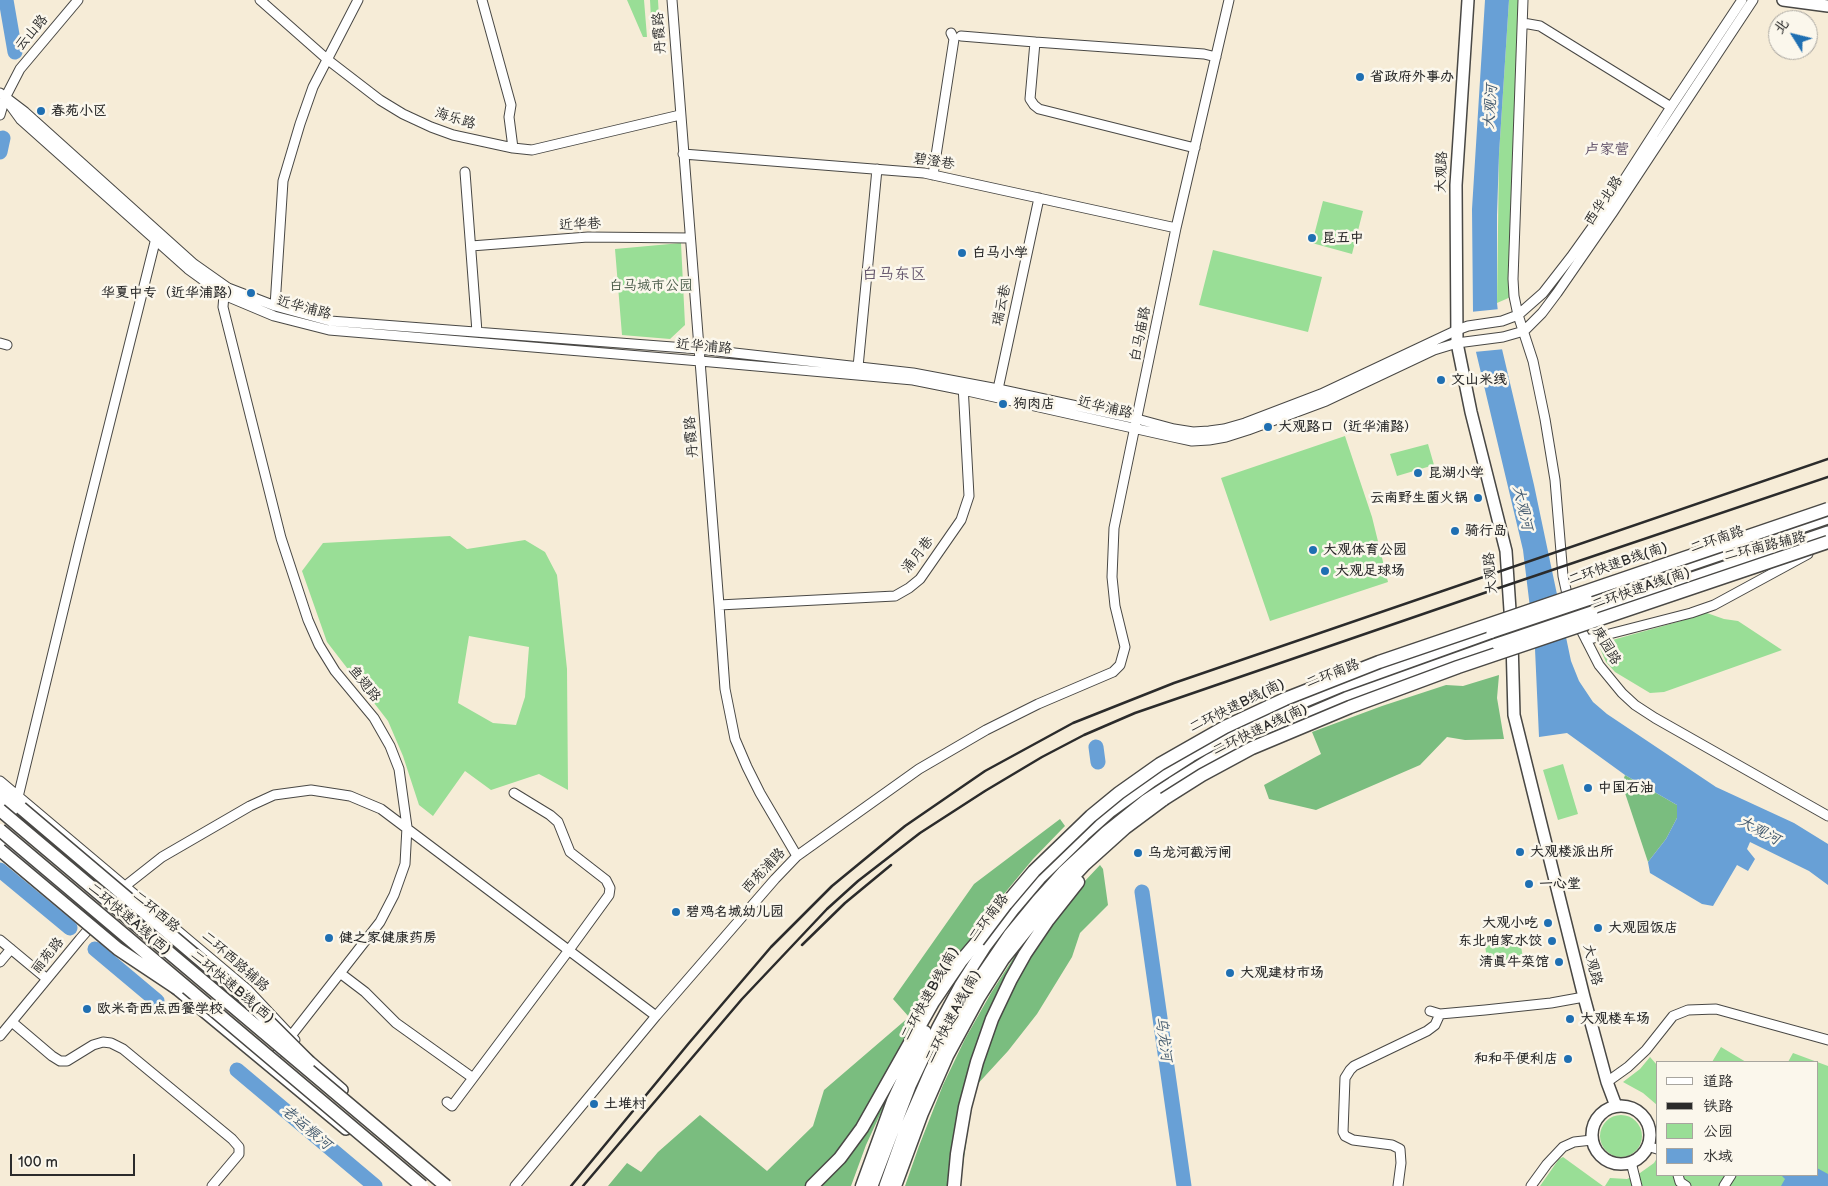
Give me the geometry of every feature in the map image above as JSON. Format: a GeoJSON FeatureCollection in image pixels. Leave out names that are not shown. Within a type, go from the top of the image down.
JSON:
{"type":"FeatureCollection","features":[{"type":"Feature","properties":{"kind":"highway","name":"二环快速B线(南)"},"geometry":{"type":"LineString","coordinates":[[862,1186],[893,1101],[919,1043],[952,981],[978,941],[1034,871],[1119,793],[1160,764],[1224,727],[1285,699],[1372,665],[1828,509]]}},
{"type":"Feature","properties":{"kind":"highway","name":"二环快速A线(南)"},"geometry":{"type":"LineString","coordinates":[[894,1186],[922,1113],[947,1056],[979,997],[1003,959],[1044,908],[1078,871],[1118,834],[1164,799],[1202,775],[1252,748],[1350,707],[1458,667],[1828,544]]}},
{"type":"Feature","properties":{"kind":"highway"},"geometry":{"type":"LineString","coordinates":[[0,792],[20,802],[250,1002],[283,1034],[344,1101]]}},
{"type":"Feature","properties":{"kind":"highway"},"geometry":{"type":"LineString","coordinates":[[954,1186],[962,1123],[973,1077],[992,1019],[1014,972],[1044,925],[1081,878],[1117,840],[1164,799]]}},
{"type":"Feature","properties":{"kind":"highway","name":"二环快速B线(西)"},"geometry":{"type":"LineString","coordinates":[[0,810],[344,1101],[448,1186]]}},
{"type":"Feature","properties":{"kind":"highway","name":"二环快速A线(西)"},"geometry":{"type":"LineString","coordinates":[[0,830],[266,1059],[422,1186]]}},
{"type":"Feature","properties":{"kind":"highway"},"geometry":{"type":"LineString","coordinates":[[0,850],[118,949],[212,1013],[266,1059]]}},
{"type":"Feature","properties":{"kind":"highway"},"geometry":{"type":"LineString","coordinates":[[812,1186],[836,1162],[862,1128],[928,1011],[961,961],[978,941]]}},
{"type":"Feature","properties":{"kind":"main road","name":"大观路"},"geometry":{"type":"LineString","coordinates":[[1468,0],[1456,185],[1457,343],[1471,412],[1506,551],[1514,715],[1584,996],[1607,1082],[1616,1106]]}},
{"type":"Feature","properties":{"kind":"main road"},"geometry":{"type":"LineString","coordinates":[[1783,0],[1828,6]]}},
{"type":"Feature","properties":{"kind":"main road","name":"二环南路"},"geometry":{"type":"LineString","coordinates":[[872,1186],[921,1060],[968,973],[999,928],[1027,893],[1090,829],[1165,772],[1236,732],[1336,689],[1492,632],[1828,518]]}},
{"type":"Feature","properties":{"kind":"main road","name":"二环南路"},"geometry":{"type":"LineString","coordinates":[[900,1144],[939,1052],[959,1012],[1009,935],[1064,871],[1106,832],[1146,800],[1209,760],[1248,740],[1346,698],[1497,644],[1828,532]]}},
{"type":"Feature","properties":{"kind":"main road","name":"二环西路"},"geometry":{"type":"LineString","coordinates":[[0,801],[118,896],[289,1039],[328,1078],[448,1186]]}},
{"type":"Feature","properties":{"kind":"main road"},"geometry":{"type":"LineString","coordinates":[[0,840],[96,921],[266,1059],[416,1186]]}},
{"type":"Feature","properties":{"kind":"main road"},"geometry":{"type":"LineString","coordinates":[[1616,1106],[1636,1109],[1643,1116],[1648,1124],[1652,1148],[1631,1162],[1618,1164],[1602,1158],[1596,1151],[1592,1140],[1594,1123],[1599,1115],[1607,1109],[1616,1106]]}},
{"type":"Feature","properties":{"kind":"main road"},"geometry":{"type":"LineString","coordinates":[[885,1186],[900,1144]]}},
{"type":"Feature","properties":{"kind":"main road"},"geometry":{"type":"LineString","coordinates":[[894,1186],[900,1144]]}},
{"type":"Feature","properties":{"kind":"street","name":"云山路"},"geometry":{"type":"LineString","coordinates":[[0,114],[3,95],[20,69],[78,0]]}},
{"type":"Feature","properties":{"kind":"street","name":"海乐路"},"geometry":{"type":"LineString","coordinates":[[260,0],[328,60],[380,100],[403,114],[453,135],[513,148],[532,150],[680,115]]}},
{"type":"Feature","properties":{"kind":"street"},"geometry":{"type":"LineString","coordinates":[[275,306],[282,180],[313,87],[358,0]]}},
{"type":"Feature","properties":{"kind":"street"},"geometry":{"type":"LineString","coordinates":[[482,0],[511,105],[509,117],[513,148]]}},
{"type":"Feature","properties":{"kind":"street","name":"丹霞路"},"geometry":{"type":"LineString","coordinates":[[672,0],[720,605],[724,689],[735,739],[760,793],[797,856]]}},
{"type":"Feature","properties":{"kind":"street","name":"白马庙路"},"geometry":{"type":"LineString","coordinates":[[1113,672],[1120,665],[1125,647],[1115,606],[1112,577],[1114,528],[1176,228],[1229,0]]}},
{"type":"Feature","properties":{"kind":"street","name":"庚园路"},"geometry":{"type":"LineString","coordinates":[[1523,0],[1513,279],[1514,296],[1533,361],[1546,428],[1554,480],[1563,576],[1570,607],[1599,665],[1622,693],[1635,705],[1828,816]]}},
{"type":"Feature","properties":{"kind":"street","name":"西华北路"},"geometry":{"type":"LineString","coordinates":[[1457,330],[1473,325],[1502,321],[1518,315],[1543,293],[1606,208],[1742,0]]}},
{"type":"Feature","properties":{"kind":"street","name":"西华北路"},"geometry":{"type":"LineString","coordinates":[[1457,343],[1503,338],[1524,331],[1542,313],[1613,212],[1753,0]]}},
{"type":"Feature","properties":{"kind":"street"},"geometry":{"type":"LineString","coordinates":[[1523,23],[1540,26],[1671,107]]}},
{"type":"Feature","properties":{"kind":"street"},"geometry":{"type":"LineString","coordinates":[[933,174],[954,39],[950,33]]}},
{"type":"Feature","properties":{"kind":"street"},"geometry":{"type":"LineString","coordinates":[[961,36],[1204,54],[1216,57]]}},
{"type":"Feature","properties":{"kind":"street"},"geometry":{"type":"LineString","coordinates":[[1036,42],[1030,99],[1034,106],[1039,109],[1195,148]]}},
{"type":"Feature","properties":{"kind":"street","name":"近华浦路"},"geometry":{"type":"LineString","coordinates":[[3,95],[25,112],[157,237],[194,264],[226,292],[274,316],[329,330],[700,361],[998,389],[1192,440],[1226,437],[1248,430],[1326,401],[1432,351],[1457,343]]}},
{"type":"Feature","properties":{"kind":"street","name":"碧澄巷"},"geometry":{"type":"LineString","coordinates":[[683,154],[933,174],[1176,228]]}},
{"type":"Feature","properties":{"kind":"street"},"geometry":{"type":"LineString","coordinates":[[858,367],[876,169]]}},
{"type":"Feature","properties":{"kind":"street"},"geometry":{"type":"LineString","coordinates":[[465,172],[478,332]]}},
{"type":"Feature","properties":{"kind":"street","name":"瑞云巷"},"geometry":{"type":"LineString","coordinates":[[998,389],[1039,198]]}},
{"type":"Feature","properties":{"kind":"street"},"geometry":{"type":"LineString","coordinates":[[20,802],[157,237]]}},
{"type":"Feature","properties":{"kind":"street","name":"近华巷"},"geometry":{"type":"LineString","coordinates":[[471,246],[588,237],[690,238]]}},
{"type":"Feature","properties":{"kind":"street","name":"近华浦路"},"geometry":{"type":"LineString","coordinates":[[226,292],[330,321],[699,349],[913,373],[963,386],[1136,424],[1193,432],[1224,429],[1245,423],[1321,394],[1457,330]]}},
{"type":"Feature","properties":{"kind":"street","name":"鱼翅路"},"geometry":{"type":"LineString","coordinates":[[226,292],[223,307],[281,538],[308,620],[323,652],[335,670],[374,718],[390,746],[399,769],[407,827],[405,864],[394,895],[380,922],[289,1039],[266,1059]]}},
{"type":"Feature","properties":{"kind":"street","name":"涌月巷"},"geometry":{"type":"LineString","coordinates":[[720,605],[895,596],[920,579],[961,520],[969,496],[963,386]]}},
{"type":"Feature","properties":{"kind":"street","name":"二环南路辅路"},"geometry":{"type":"LineString","coordinates":[[1675,570],[1760,530],[1828,503]]}},
{"type":"Feature","properties":{"kind":"street"},"geometry":{"type":"LineString","coordinates":[[1586,640],[1691,613],[1714,605],[1793,561],[1828,544]]}},
{"type":"Feature","properties":{"kind":"street","name":"二环南路辅路"},"geometry":{"type":"LineString","coordinates":[[1679,582],[1828,544]]}},
{"type":"Feature","properties":{"kind":"street","name":"西苑浦路"},"geometry":{"type":"LineString","coordinates":[[515,1186],[656,1016],[775,878],[797,856],[919,769],[986,730],[1038,704],[1113,672]]}},
{"type":"Feature","properties":{"kind":"street","name":"二环西路辅路"},"geometry":{"type":"LineString","coordinates":[[0,781],[20,802],[126,887],[248,990],[289,1039]]}},
{"type":"Feature","properties":{"kind":"street","name":"丽苑路"},"geometry":{"type":"LineString","coordinates":[[0,1036],[126,887],[162,857],[250,806],[274,795],[310,790],[350,796],[381,809],[656,1016]]}},
{"type":"Feature","properties":{"kind":"street"},"geometry":{"type":"LineString","coordinates":[[447,1102],[452,1106],[569,950],[608,895],[610,888],[606,880],[570,852],[558,822],[514,793]]}},
{"type":"Feature","properties":{"kind":"street"},"geometry":{"type":"LineString","coordinates":[[0,940],[47,979]]}},
{"type":"Feature","properties":{"kind":"street"},"geometry":{"type":"LineString","coordinates":[[0,962],[11,949]]}},
{"type":"Feature","properties":{"kind":"street"},"geometry":{"type":"LineString","coordinates":[[340,973],[365,992],[396,1023],[473,1078]]}},
{"type":"Feature","properties":{"kind":"street"},"geometry":{"type":"LineString","coordinates":[[1430,1011],[1440,1014],[1542,1004],[1584,996]]}},
{"type":"Feature","properties":{"kind":"street"},"geometry":{"type":"LineString","coordinates":[[1607,1082],[1628,1067],[1646,1050],[1673,1016],[1688,1010],[1716,1009],[1828,1040]]}},
{"type":"Feature","properties":{"kind":"street"},"geometry":{"type":"LineString","coordinates":[[1398,1186],[1401,1163],[1400,1150],[1392,1145],[1353,1140],[1345,1136],[1343,1132],[1345,1078],[1354,1066],[1427,1031],[1435,1024],[1440,1014]]}},
{"type":"Feature","properties":{"kind":"street"},"geometry":{"type":"LineString","coordinates":[[12,1022],[60,1061],[67,1061],[93,1045],[103,1042],[111,1043],[123,1049],[238,1146],[239,1154],[212,1186]]}},
{"type":"Feature","properties":{"kind":"street"},"geometry":{"type":"LineString","coordinates":[[1532,1186],[1547,1164],[1563,1147],[1574,1142],[1592,1140]]}},
{"type":"Feature","properties":{"kind":"street"},"geometry":{"type":"LineString","coordinates":[[1631,1162],[1637,1186]]}},
{"type":"Feature","properties":{"kind":"street"},"geometry":{"type":"LineString","coordinates":[[1678,1176],[1680,1182],[1686,1186]]}},
{"type":"Feature","properties":{"kind":"green space"},"geometry":{"type":"Polygon","coordinates":[[[627,0],[644,0],[647,37],[643,37],[627,0]]]}},
{"type":"Feature","properties":{"kind":"green space"},"geometry":{"type":"Polygon","coordinates":[[[650,0],[658,0],[660,36],[652,37],[650,0]]]}},
{"type":"Feature","properties":{"kind":"green space"},"geometry":{"type":"Polygon","coordinates":[[[1509,0],[1527,0],[1513,296],[1497,303],[1499,154],[1509,0]]]}},
{"type":"Feature","properties":{"kind":"green space"},"geometry":{"type":"Polygon","coordinates":[[[1323,201],[1363,211],[1352,254],[1312,243],[1323,201]]]}},
{"type":"Feature","properties":{"kind":"green space","name":"白马城市公园"},"geometry":{"type":"Polygon","coordinates":[[[681,243],[685,325],[670,339],[622,335],[615,249],[681,243]]]}},
{"type":"Feature","properties":{"kind":"green space"},"geometry":{"type":"Polygon","coordinates":[[[1213,250],[1322,277],[1308,332],[1199,305],[1213,250]]]}},
{"type":"Feature","properties":{"kind":"green space","name":"大观体育公园"},"geometry":{"type":"Polygon","coordinates":[[[1345,436],[1372,517],[1388,582],[1270,621],[1221,478],[1345,436]]]}},
{"type":"Feature","properties":{"kind":"green space"},"geometry":{"type":"Polygon","coordinates":[[[1428,444],[1434,465],[1397,476],[1390,454],[1428,444]]]}},
{"type":"Feature","properties":{"kind":"green space"},"geometry":{"type":"Polygon","coordinates":[[[450,536],[467,549],[525,540],[545,552],[557,575],[567,669],[568,790],[539,774],[491,790],[465,771],[433,816],[419,805],[403,756],[388,721],[327,642],[302,571],[323,543],[450,536]],[[469,636],[458,703],[493,723],[516,725],[525,697],[529,647],[469,636]]]}},
{"type":"Feature","properties":{"kind":"green space"},"geometry":{"type":"Polygon","coordinates":[[[1704,612],[1724,619],[1738,621],[1782,650],[1664,692],[1650,693],[1615,672],[1606,662],[1598,644],[1681,621],[1704,612]]]}},
{"type":"Feature","properties":{"kind":"green space"},"geometry":{"type":"Polygon","coordinates":[[[1499,675],[1497,698],[1504,739],[1465,740],[1447,737],[1420,765],[1316,810],[1269,799],[1264,785],[1321,754],[1312,732],[1446,685],[1463,686],[1499,675]]]}},
{"type":"Feature","properties":{"kind":"green space"},"geometry":{"type":"Polygon","coordinates":[[[1563,764],[1578,814],[1558,820],[1543,770],[1563,764]]]}},
{"type":"Feature","properties":{"kind":"green space"},"geometry":{"type":"Polygon","coordinates":[[[1625,775],[1677,805],[1677,818],[1666,839],[1648,862],[1622,784],[1625,775]]]}},
{"type":"Feature","properties":{"kind":"green space"},"geometry":{"type":"Polygon","coordinates":[[[1060,819],[1065,826],[1033,859],[994,906],[963,951],[925,1017],[866,1145],[851,1186],[608,1186],[627,1163],[641,1172],[658,1152],[700,1115],[767,1171],[813,1126],[824,1090],[909,1017],[893,999],[974,884],[1060,819]]]}},
{"type":"Feature","properties":{"kind":"green space"},"geometry":{"type":"Polygon","coordinates":[[[1100,865],[1103,869],[1108,905],[1080,933],[1072,957],[1037,1014],[1008,1051],[974,1088],[960,1186],[905,1186],[943,1085],[965,1039],[991,993],[1016,954],[1100,865]]]}},
{"type":"Feature","properties":{"kind":"green space"},"geometry":{"type":"Polygon","coordinates":[[[1520,940],[1523,958],[1488,964],[1485,946],[1520,940]]]}},
{"type":"Feature","properties":{"kind":"green space"},"geometry":{"type":"Polygon","coordinates":[[[1721,1047],[1744,1061],[1713,1061],[1721,1047]]]}},
{"type":"Feature","properties":{"kind":"green space"},"geometry":{"type":"Polygon","coordinates":[[[1793,1053],[1815,1061],[1789,1061],[1793,1053]]]}},
{"type":"Feature","properties":{"kind":"green space"},"geometry":{"type":"Polygon","coordinates":[[[1650,1057],[1656,1064],[1656,1104],[1643,1093],[1623,1082],[1640,1069],[1650,1057]]]}},
{"type":"Feature","properties":{"kind":"green space"},"geometry":{"type":"Polygon","coordinates":[[[1818,1062],[1828,1066],[1828,1186],[1605,1186],[1610,1178],[1627,1179],[1654,1163],[1656,1160],[1656,1176],[1818,1176],[1818,1062]]]}},
{"type":"Feature","properties":{"kind":"green space"},"geometry":{"type":"Polygon","coordinates":[[[1625,1115],[1633,1118],[1639,1124],[1642,1136],[1639,1148],[1633,1154],[1617,1157],[1609,1154],[1603,1148],[1600,1132],[1603,1124],[1609,1118],[1625,1115]]]}},
{"type":"Feature","properties":{"kind":"green space"},"geometry":{"type":"Polygon","coordinates":[[[1563,1157],[1603,1186],[1540,1186],[1559,1159],[1563,1157]]]}},
{"type":"Feature","properties":{"kind":"water","name":"大观河"},"geometry":{"type":"Polygon","coordinates":[[[1485,0],[1509,0],[1497,215],[1497,303],[1502,349],[1534,485],[1571,661],[1579,681],[1593,702],[1607,714],[1716,787],[1794,823],[1828,844],[1828,885],[1809,871],[1750,842],[1747,849],[1755,859],[1748,871],[1737,865],[1713,906],[1702,904],[1650,873],[1648,862],[1666,839],[1677,818],[1677,805],[1625,775],[1567,733],[1539,737],[1535,649],[1523,550],[1476,352],[1473,312],[1472,209],[1485,0]]]}},
{"type":"Feature","properties":{"kind":"water"},"geometry":{"type":"Polygon","coordinates":[[[1818,1169],[1828,1174],[1828,1186],[1781,1186],[1785,1179],[1782,1176],[1818,1176],[1818,1169]]]}},
{"type":"Feature","properties":{"kind":"pier"},"geometry":{"type":"Polygon","coordinates":[[[1500,309],[1505,349],[1474,352],[1470,312],[1500,309]]]}},
{"type":"Feature","properties":{"kind":"waterway","name":"老运粮河"},"geometry":{"type":"LineString","coordinates":[[6,0],[15,52]]}},
{"type":"Feature","properties":{"kind":"waterway","name":"老运粮河"},"geometry":{"type":"LineString","coordinates":[[0,152],[3,138]]}},
{"type":"Feature","properties":{"kind":"waterway","name":"乌龙河"},"geometry":{"type":"LineString","coordinates":[[1096,747],[1098,762]]}},
{"type":"Feature","properties":{"kind":"waterway","name":"老运粮河"},"geometry":{"type":"LineString","coordinates":[[0,870],[70,928]]}},
{"type":"Feature","properties":{"kind":"waterway","name":"乌龙河"},"geometry":{"type":"LineString","coordinates":[[1142,892],[1184,1186]]}},
{"type":"Feature","properties":{"kind":"waterway","name":"老运粮河"},"geometry":{"type":"LineString","coordinates":[[95,949],[157,1001]]}},
{"type":"Feature","properties":{"kind":"waterway","name":"老运粮河"},"geometry":{"type":"LineString","coordinates":[[237,1070],[375,1186]]}},
{"type":"Feature","properties":{"kind":"railway"},"geometry":{"type":"LineString","coordinates":[[571,1186],[771,947],[832,886],[905,826],[985,771],[1073,723],[1174,683],[1828,459]]}},
{"type":"Feature","properties":{"kind":"railway"},"geometry":{"type":"LineString","coordinates":[[583,1186],[742,999],[827,909],[858,881],[920,833],[1042,757],[1084,735],[1135,713],[1828,477]]}},
{"type":"Feature","properties":{"kind":"railway"},"geometry":{"type":"LineString","coordinates":[[802,945],[845,903],[891,865]]}},
{"type":"Feature","properties":{"kind":"place","name":"省政府外事办"},"geometry":{"type":"Point","coordinates":[1360,77]}},
{"type":"Feature","properties":{"kind":"place","name":"春苑小区"},"geometry":{"type":"Point","coordinates":[41,111]}},
{"type":"Feature","properties":{"kind":"place","name":"昆五中"},"geometry":{"type":"Point","coordinates":[1312,238]}},
{"type":"Feature","properties":{"kind":"place","name":"白马小学"},"geometry":{"type":"Point","coordinates":[962,253]}},
{"type":"Feature","properties":{"kind":"place","name":"华夏中专（近华浦路）"},"geometry":{"type":"Point","coordinates":[251,293]}},
{"type":"Feature","properties":{"kind":"place","name":"文山米线"},"geometry":{"type":"Point","coordinates":[1441,380]}},
{"type":"Feature","properties":{"kind":"place","name":"狗肉店"},"geometry":{"type":"Point","coordinates":[1003,404]}},
{"type":"Feature","properties":{"kind":"place","name":"大观路口（近华浦路）"},"geometry":{"type":"Point","coordinates":[1268,427]}},
{"type":"Feature","properties":{"kind":"place","name":"昆湖小学"},"geometry":{"type":"Point","coordinates":[1418,473]}},
{"type":"Feature","properties":{"kind":"place","name":"云南野生菌火锅"},"geometry":{"type":"Point","coordinates":[1478,498]}},
{"type":"Feature","properties":{"kind":"place","name":"骑行岛"},"geometry":{"type":"Point","coordinates":[1455,531]}},
{"type":"Feature","properties":{"kind":"place","name":"大观体育公园"},"geometry":{"type":"Point","coordinates":[1313,550]}},
{"type":"Feature","properties":{"kind":"place","name":"大观足球场"},"geometry":{"type":"Point","coordinates":[1325,571]}},
{"type":"Feature","properties":{"kind":"place","name":"中国石油"},"geometry":{"type":"Point","coordinates":[1588,788]}},
{"type":"Feature","properties":{"kind":"place","name":"大观楼派出所"},"geometry":{"type":"Point","coordinates":[1520,852]}},
{"type":"Feature","properties":{"kind":"place","name":"乌龙河截污闸"},"geometry":{"type":"Point","coordinates":[1138,853]}},
{"type":"Feature","properties":{"kind":"place","name":"一心堂"},"geometry":{"type":"Point","coordinates":[1529,884]}},
{"type":"Feature","properties":{"kind":"place","name":"碧鸡名城幼儿园"},"geometry":{"type":"Point","coordinates":[676,912]}},
{"type":"Feature","properties":{"kind":"place","name":"大观小吃"},"geometry":{"type":"Point","coordinates":[1548,923]}},
{"type":"Feature","properties":{"kind":"place","name":"大观园饭店"},"geometry":{"type":"Point","coordinates":[1598,928]}},
{"type":"Feature","properties":{"kind":"place","name":"健之家健康药房"},"geometry":{"type":"Point","coordinates":[329,938]}},
{"type":"Feature","properties":{"kind":"place","name":"东北咱家水饺"},"geometry":{"type":"Point","coordinates":[1552,941]}},
{"type":"Feature","properties":{"kind":"place","name":"清真牛菜馆"},"geometry":{"type":"Point","coordinates":[1559,962]}},
{"type":"Feature","properties":{"kind":"place","name":"大观建材市场"},"geometry":{"type":"Point","coordinates":[1230,973]}},
{"type":"Feature","properties":{"kind":"place","name":"欧米奇西点西餐学校"},"geometry":{"type":"Point","coordinates":[87,1009]}},
{"type":"Feature","properties":{"kind":"place","name":"大观楼车场"},"geometry":{"type":"Point","coordinates":[1570,1019]}},
{"type":"Feature","properties":{"kind":"place","name":"和和平便利店"},"geometry":{"type":"Point","coordinates":[1568,1059]}},
{"type":"Feature","properties":{"kind":"place","name":"土堆村"},"geometry":{"type":"Point","coordinates":[594,1104]}},
{"type":"Feature","properties":{"kind":"district","name":"卢家营"},"geometry":{"type":"Point","coordinates":[1607,150]}},
{"type":"Feature","properties":{"kind":"district","name":"白马东区"},"geometry":{"type":"Point","coordinates":[894,275]}}]}
